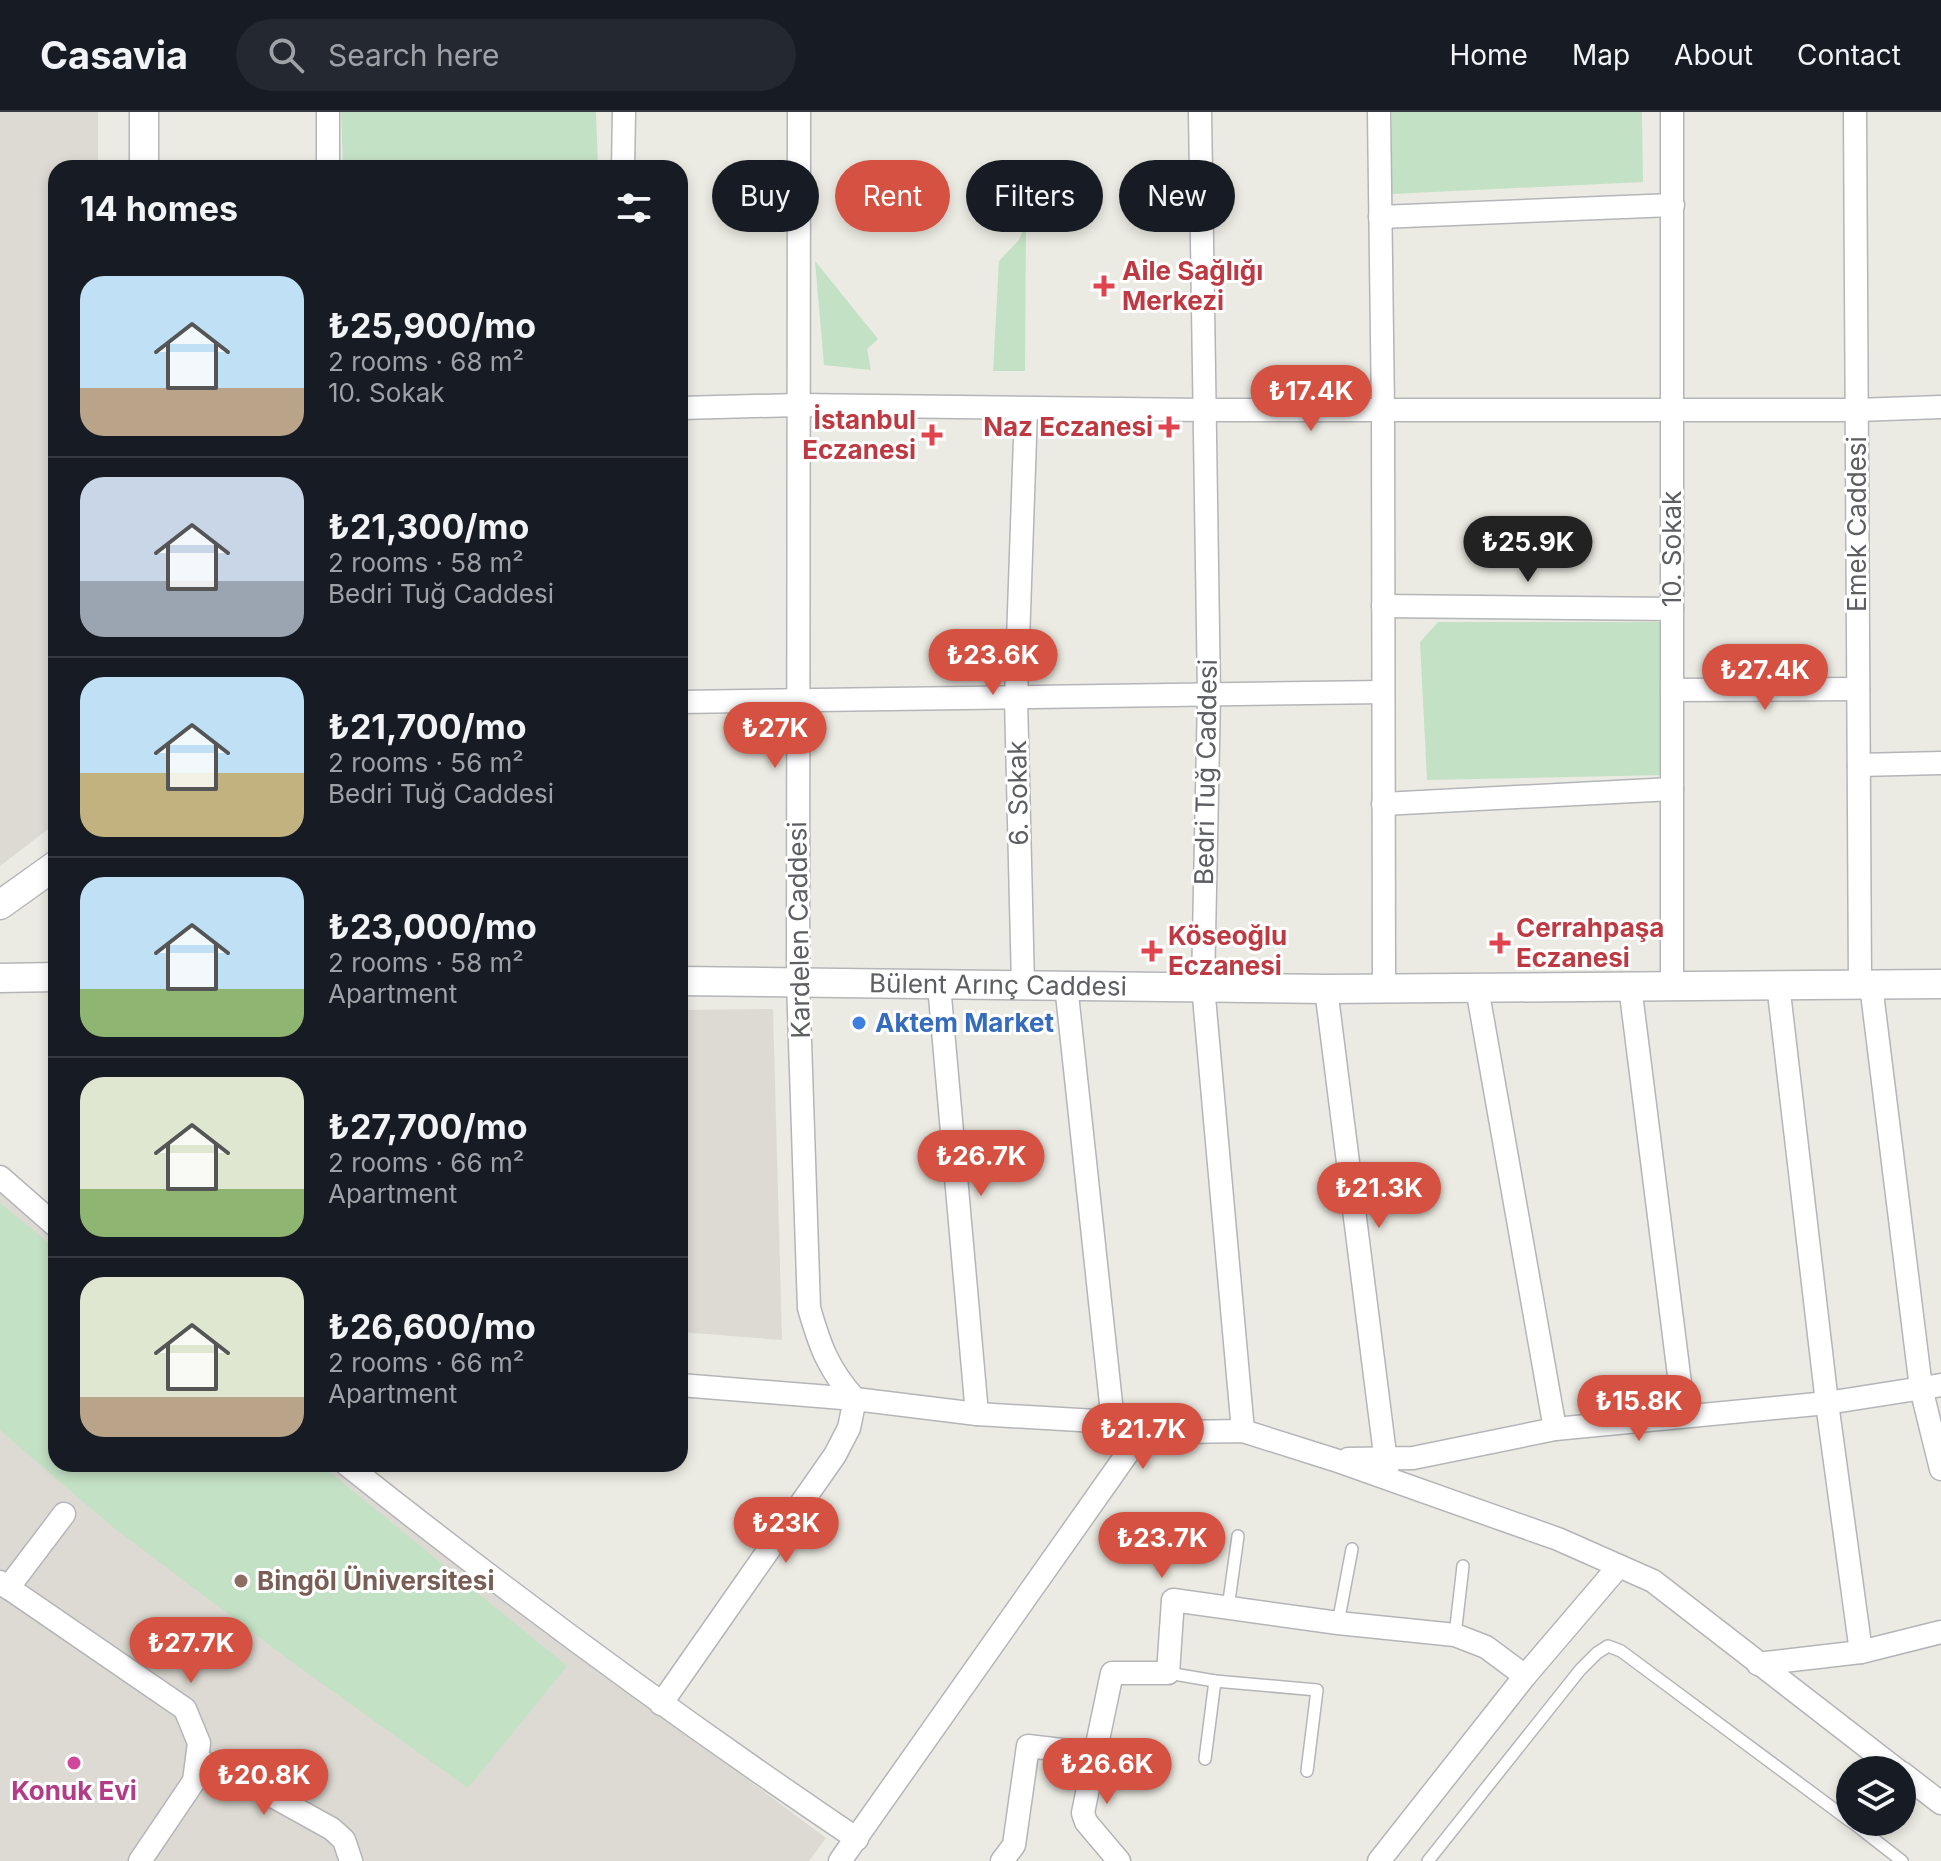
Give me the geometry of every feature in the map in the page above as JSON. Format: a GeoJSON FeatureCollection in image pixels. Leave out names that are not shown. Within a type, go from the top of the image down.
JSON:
{"type":"FeatureCollection","features":[{"type":"Feature","properties":{"kind":"street"},"geometry":{"type":"LineString","coordinates":[[144,112],[144,160]]}},
{"type":"Feature","properties":{"kind":"street"},"geometry":{"type":"LineString","coordinates":[[328,112],[328,160]]}},
{"type":"Feature","properties":{"kind":"street"},"geometry":{"type":"LineString","coordinates":[[623,160],[624,112]]}},
{"type":"Feature","properties":{"kind":"street","name":"Kardelen Caddesi"},"geometry":{"type":"LineString","coordinates":[[799,112],[798,982],[809,1308],[823,1354],[837,1380],[855,1399]]}},
{"type":"Feature","properties":{"kind":"street","name":"Bedri Tuğ Caddesi"},"geometry":{"type":"LineString","coordinates":[[1200,112],[1209,695],[1203,986],[1243,1431]]}},
{"type":"Feature","properties":{"kind":"street"},"geometry":{"type":"LineString","coordinates":[[1379,112],[1384,988]]}},
{"type":"Feature","properties":{"kind":"street","name":"10. Sokak"},"geometry":{"type":"LineString","coordinates":[[1672,112],[1672,986]]}},
{"type":"Feature","properties":{"kind":"street","name":"Emek Caddesi"},"geometry":{"type":"LineString","coordinates":[[1855,112],[1858,689],[1865,984],[1931,1386],[1941,1469]]}},
{"type":"Feature","properties":{"kind":"street"},"geometry":{"type":"LineString","coordinates":[[1380,217],[1673,205]]}},
{"type":"Feature","properties":{"kind":"street"},"geometry":{"type":"LineString","coordinates":[[688,408],[798,405],[1203,410],[1857,410],[1941,407]]}},
{"type":"Feature","properties":{"kind":"street","name":"6. Sokak"},"geometry":{"type":"LineString","coordinates":[[1023,985],[1016,699],[1026,409]]}},
{"type":"Feature","properties":{"kind":"street"},"geometry":{"type":"LineString","coordinates":[[1383,606],[1672,609]]}},
{"type":"Feature","properties":{"kind":"street"},"geometry":{"type":"LineString","coordinates":[[1672,690],[1858,689]]}},
{"type":"Feature","properties":{"kind":"street"},"geometry":{"type":"LineString","coordinates":[[688,702],[1383,692]]}},
{"type":"Feature","properties":{"kind":"street"},"geometry":{"type":"LineString","coordinates":[[1859,765],[1941,763]]}},
{"type":"Feature","properties":{"kind":"street"},"geometry":{"type":"LineString","coordinates":[[1383,804],[1672,789]]}},
{"type":"Feature","properties":{"kind":"street"},"geometry":{"type":"LineString","coordinates":[[0,905],[48,871]]}},
{"type":"Feature","properties":{"kind":"street"},"geometry":{"type":"LineString","coordinates":[[0,978],[48,977]]}},
{"type":"Feature","properties":{"kind":"street","name":"Bülent Arınç Caddesi"},"geometry":{"type":"LineString","coordinates":[[688,981],[1326,989],[1941,984]]}},
{"type":"Feature","properties":{"kind":"street"},"geometry":{"type":"LineString","coordinates":[[1778,984],[1827,1403],[1861,1652]]}},
{"type":"Feature","properties":{"kind":"street"},"geometry":{"type":"LineString","coordinates":[[939,985],[977,1414]]}},
{"type":"Feature","properties":{"kind":"street"},"geometry":{"type":"LineString","coordinates":[[840,1861],[1127,1454],[1113,1422],[1066,985]]}},
{"type":"Feature","properties":{"kind":"street"},"geometry":{"type":"LineString","coordinates":[[1630,986],[1684,1415]]}},
{"type":"Feature","properties":{"kind":"street"},"geometry":{"type":"LineString","coordinates":[[1477,988],[1555,1429]]}},
{"type":"Feature","properties":{"kind":"street"},"geometry":{"type":"LineString","coordinates":[[1326,989],[1387,1468]]}},
{"type":"Feature","properties":{"kind":"street"},"geometry":{"type":"LineString","coordinates":[[0,1177],[48,1219]]}},
{"type":"Feature","properties":{"kind":"street"},"geometry":{"type":"LineString","coordinates":[[688,1386],[855,1399],[977,1414],[1113,1422],[1180,1432],[1243,1431],[1335,1460],[1387,1468],[1653,1581],[1879,1756]]}},
{"type":"Feature","properties":{"kind":"street"},"geometry":{"type":"LineString","coordinates":[[1387,1468],[1413,1458],[1555,1429],[1827,1403],[1931,1386]]}},
{"type":"Feature","properties":{"kind":"street"},"geometry":{"type":"LineString","coordinates":[[661,1704],[835,1455],[849,1428],[855,1399]]}},
{"type":"Feature","properties":{"kind":"street"},"geometry":{"type":"LineString","coordinates":[[356,1472],[661,1704],[857,1839]]}},
{"type":"Feature","properties":{"kind":"street"},"geometry":{"type":"LineString","coordinates":[[64,1514],[4,1585],[185,1709],[199,1743],[194,1781],[140,1861]]}},
{"type":"Feature","properties":{"kind":"street"},"geometry":{"type":"LineString","coordinates":[[1379,1861],[1525,1676],[1619,1566]]}},
{"type":"Feature","properties":{"kind":"street"},"geometry":{"type":"LineString","coordinates":[[1119,1861],[1086,1822],[1083,1813],[1095,1754],[1112,1673],[1168,1673],[1173,1600],[1338,1623],[1455,1635],[1486,1647],[1525,1676]]}},
{"type":"Feature","properties":{"kind":"street"},"geometry":{"type":"LineString","coordinates":[[1758,1664],[1861,1652],[1941,1632]]}},
{"type":"Feature","properties":{"kind":"street"},"geometry":{"type":"LineString","coordinates":[[1002,1861],[1014,1845],[1028,1746],[1095,1754]]}},
{"type":"Feature","properties":{"kind":"street"},"geometry":{"type":"LineString","coordinates":[[197,1761],[226,1770],[332,1829],[344,1840],[351,1861]]}},
{"type":"Feature","properties":{"kind":"street"},"geometry":{"type":"LineString","coordinates":[[1916,1784],[1941,1803]]}},
{"type":"Feature","properties":{"kind":"lane"},"geometry":{"type":"LineString","coordinates":[[1228,1608],[1238,1536]]}},
{"type":"Feature","properties":{"kind":"lane"},"geometry":{"type":"LineString","coordinates":[[1338,1623],[1352,1549]]}},
{"type":"Feature","properties":{"kind":"lane"},"geometry":{"type":"LineString","coordinates":[[1455,1635],[1463,1566]]}},
{"type":"Feature","properties":{"kind":"lane"},"geometry":{"type":"LineString","coordinates":[[1428,1861],[1580,1670],[1608,1646],[1621,1651],[1836,1810]]}},
{"type":"Feature","properties":{"kind":"lane"},"geometry":{"type":"LineString","coordinates":[[1168,1673],[1215,1681],[1317,1690],[1307,1771]]}},
{"type":"Feature","properties":{"kind":"lane"},"geometry":{"type":"LineString","coordinates":[[1205,1759],[1215,1681]]}},
{"type":"Feature","properties":{"kind":"lane"},"geometry":{"type":"LineString","coordinates":[[1870,1836],[1902,1861]]}},
{"type":"Feature","properties":{"kind":"shaded area"},"geometry":{"type":"Polygon","coordinates":[[[0,112],[98,112],[98,160],[48,160],[48,829],[0,866],[0,112]]]}},
{"type":"Feature","properties":{"kind":"shaded area"},"geometry":{"type":"Polygon","coordinates":[[[773,1009],[782,1340],[688,1333],[688,1010],[773,1009]]]}},
{"type":"Feature","properties":{"kind":"shaded area","name":"Bingöl Üniversitesi"},"geometry":{"type":"Polygon","coordinates":[[[0,1192],[48,1232],[48,1472],[336,1472],[826,1838],[809,1861],[0,1861],[0,1192]]]}},
{"type":"Feature","properties":{"kind":"green space"},"geometry":{"type":"Polygon","coordinates":[[[341,112],[596,112],[598,160],[343,160],[341,112]]]}},
{"type":"Feature","properties":{"kind":"green space"},"geometry":{"type":"Polygon","coordinates":[[[1392,112],[1642,112],[1643,182],[1392,194],[1392,112]]]}},
{"type":"Feature","properties":{"kind":"green space"},"geometry":{"type":"Polygon","coordinates":[[[1022,232],[1026,232],[1025,371],[993,371],[999,261],[1022,232]]]}},
{"type":"Feature","properties":{"kind":"green space"},"geometry":{"type":"Polygon","coordinates":[[[815,261],[878,339],[867,349],[871,370],[824,365],[815,261]]]}},
{"type":"Feature","properties":{"kind":"green space"},"geometry":{"type":"Polygon","coordinates":[[[1438,622],[1662,622],[1666,775],[1427,780],[1420,642],[1438,622]]]}},
{"type":"Feature","properties":{"kind":"green space"},"geometry":{"type":"Polygon","coordinates":[[[0,1203],[48,1242],[48,1471],[0,1430],[0,1203]]]}},
{"type":"Feature","properties":{"kind":"green space"},"geometry":{"type":"Polygon","coordinates":[[[49,1472],[330,1472],[567,1666],[468,1788],[295,1664],[109,1524],[49,1472]]]}},
{"type":"Feature","properties":{"kind":"place","name":"Aile Sağlığı Merkezi"},"geometry":{"type":"Point","coordinates":[1104,286]}},
{"type":"Feature","properties":{"kind":"place","name":"Naz Eczanesi"},"geometry":{"type":"Point","coordinates":[1169,427]}},
{"type":"Feature","properties":{"kind":"place","name":"İstanbul Eczanesi"},"geometry":{"type":"Point","coordinates":[932,435]}},
{"type":"Feature","properties":{"kind":"place","name":"Cerrahpaşa Eczanesi"},"geometry":{"type":"Point","coordinates":[1500,943]}},
{"type":"Feature","properties":{"kind":"place","name":"Köseoğlu Eczanesi"},"geometry":{"type":"Point","coordinates":[1152,951]}},
{"type":"Feature","properties":{"kind":"place","name":"Aktem Market"},"geometry":{"type":"Point","coordinates":[859,1023]}},
{"type":"Feature","properties":{"kind":"place","name":"Bingöl Üniversitesi"},"geometry":{"type":"Point","coordinates":[241,1581]}},
{"type":"Feature","properties":{"kind":"place","name":"Konuk Evi"},"geometry":{"type":"Point","coordinates":[74,1763]}}]}
